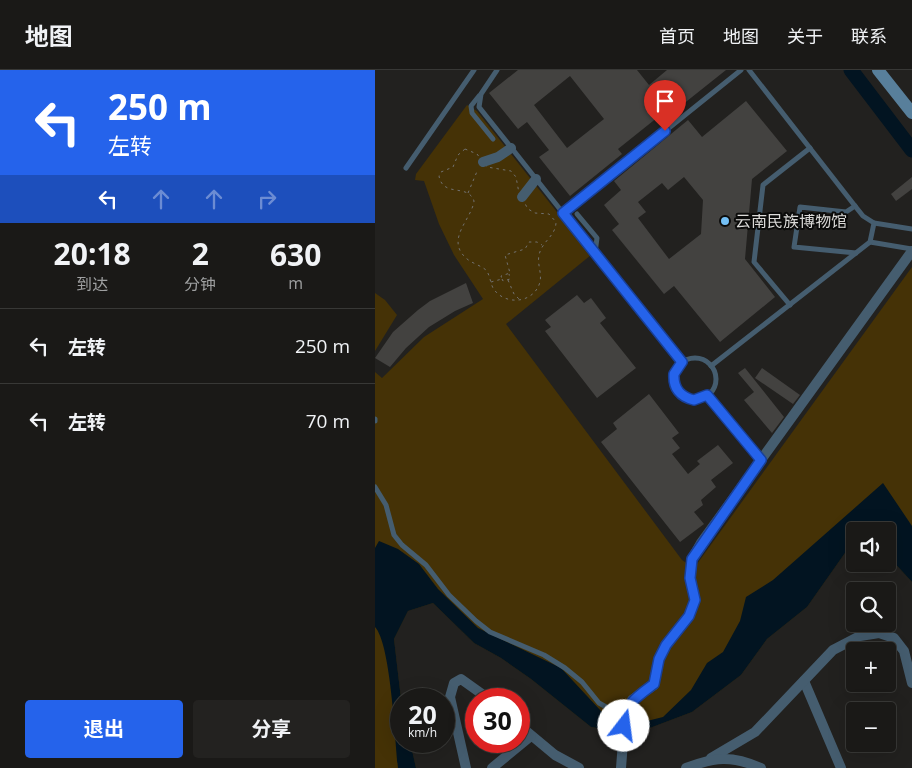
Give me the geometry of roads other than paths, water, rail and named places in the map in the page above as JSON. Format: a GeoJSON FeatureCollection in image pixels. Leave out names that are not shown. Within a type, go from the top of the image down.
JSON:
{"type":"FeatureCollection","features":[{"type":"Feature","properties":{"kind":"main road"},"geometry":{"type":"LineString","coordinates":[[877,70],[912,113]]}},
{"type":"Feature","properties":{"kind":"street"},"geometry":{"type":"LineString","coordinates":[[483,162],[498,157],[511,148]]}},
{"type":"Feature","properties":{"kind":"street"},"geometry":{"type":"LineString","coordinates":[[522,197],[536,179]]}},
{"type":"Feature","properties":{"kind":"street"},"geometry":{"type":"LineString","coordinates":[[621,768],[626,713],[632,700],[654,684],[659,659],[666,645],[689,616],[695,600],[690,578],[692,559],[912,250]]}},
{"type":"Feature","properties":{"kind":"street"},"geometry":{"type":"LineString","coordinates":[[686,768],[711,758],[755,732],[833,650],[860,636],[879,633],[894,638],[904,651],[912,683]]}},
{"type":"Feature","properties":{"kind":"street"},"geometry":{"type":"LineString","coordinates":[[466,768],[450,696],[455,683],[461,679],[474,688]]}},
{"type":"Feature","properties":{"kind":"street"},"geometry":{"type":"LineString","coordinates":[[803,681],[841,768]]}},
{"type":"Feature","properties":{"kind":"street"},"geometry":{"type":"LineString","coordinates":[[492,768],[531,736],[555,755],[579,768]]}},
{"type":"Feature","properties":{"kind":"street"},"geometry":{"type":"LineString","coordinates":[[711,758],[745,761],[761,768]]}},
{"type":"Feature","properties":{"kind":"lane"},"geometry":{"type":"LineString","coordinates":[[406,168],[474,70]]}},
{"type":"Feature","properties":{"kind":"lane"},"geometry":{"type":"LineString","coordinates":[[493,139],[471,113],[471,106],[497,70]]}},
{"type":"Feature","properties":{"kind":"lane"},"geometry":{"type":"LineString","coordinates":[[749,70],[863,216],[874,223],[912,229]]}},
{"type":"Feature","properties":{"kind":"lane"},"geometry":{"type":"LineString","coordinates":[[563,213],[739,71]]}},
{"type":"Feature","properties":{"kind":"lane"},"geometry":{"type":"LineString","coordinates":[[481,94],[478,101],[481,111],[682,362]]}},
{"type":"Feature","properties":{"kind":"lane"},"geometry":{"type":"LineString","coordinates":[[790,305],[754,262],[763,185],[810,148]]}},
{"type":"Feature","properties":{"kind":"lane"},"geometry":{"type":"LineString","coordinates":[[855,206],[846,212],[800,207],[794,247],[857,253]]}},
{"type":"Feature","properties":{"kind":"lane"},"geometry":{"type":"LineString","coordinates":[[577,214],[597,238],[595,253]]}},
{"type":"Feature","properties":{"kind":"lane"},"geometry":{"type":"LineString","coordinates":[[711,366],[870,242],[874,223]]}},
{"type":"Feature","properties":{"kind":"lane"},"geometry":{"type":"LineString","coordinates":[[870,242],[912,250]]}},
{"type":"Feature","properties":{"kind":"lane"},"geometry":{"type":"LineString","coordinates":[[701,358],[711,366],[716,378],[712,390],[701,399],[687,398],[676,389],[674,374],[682,362],[687,359],[701,358]]}},
{"type":"Feature","properties":{"kind":"lane"},"geometry":{"type":"LineString","coordinates":[[707,395],[761,460]]}},
{"type":"Feature","properties":{"kind":"lane"},"geometry":{"type":"LineString","coordinates":[[375,487],[386,505],[394,535],[402,545],[427,565],[449,596],[477,622],[489,632],[544,655],[565,668],[582,682],[599,703],[608,708],[626,713]]}},
{"type":"Feature","properties":{"kind":"water"},"geometry":{"type":"Polygon","coordinates":[[[883,483],[912,526],[912,582],[896,565],[896,522],[846,522],[846,553],[807,607],[767,639],[741,675],[692,712],[634,734],[591,727],[531,679],[501,658],[474,643],[433,603],[408,611],[394,639],[400,688],[391,688],[385,652],[375,627],[375,548],[379,541],[398,549],[419,564],[438,589],[478,628],[561,668],[601,711],[616,717],[643,722],[663,717],[691,690],[707,663],[723,652],[740,621],[746,597],[773,580],[883,483]]]}},
{"type":"Feature","properties":{"kind":"water"},"geometry":{"type":"Polygon","coordinates":[[[397,753],[413,753],[416,768],[398,768],[397,753]]]}},
{"type":"Feature","properties":{"kind":"waterway"},"geometry":{"type":"LineString","coordinates":[[851,70],[912,150]]}},
{"type":"Feature","properties":{"kind":"place","name":"云南民族博物馆"},"geometry":{"type":"Point","coordinates":[725,221]}}]}
